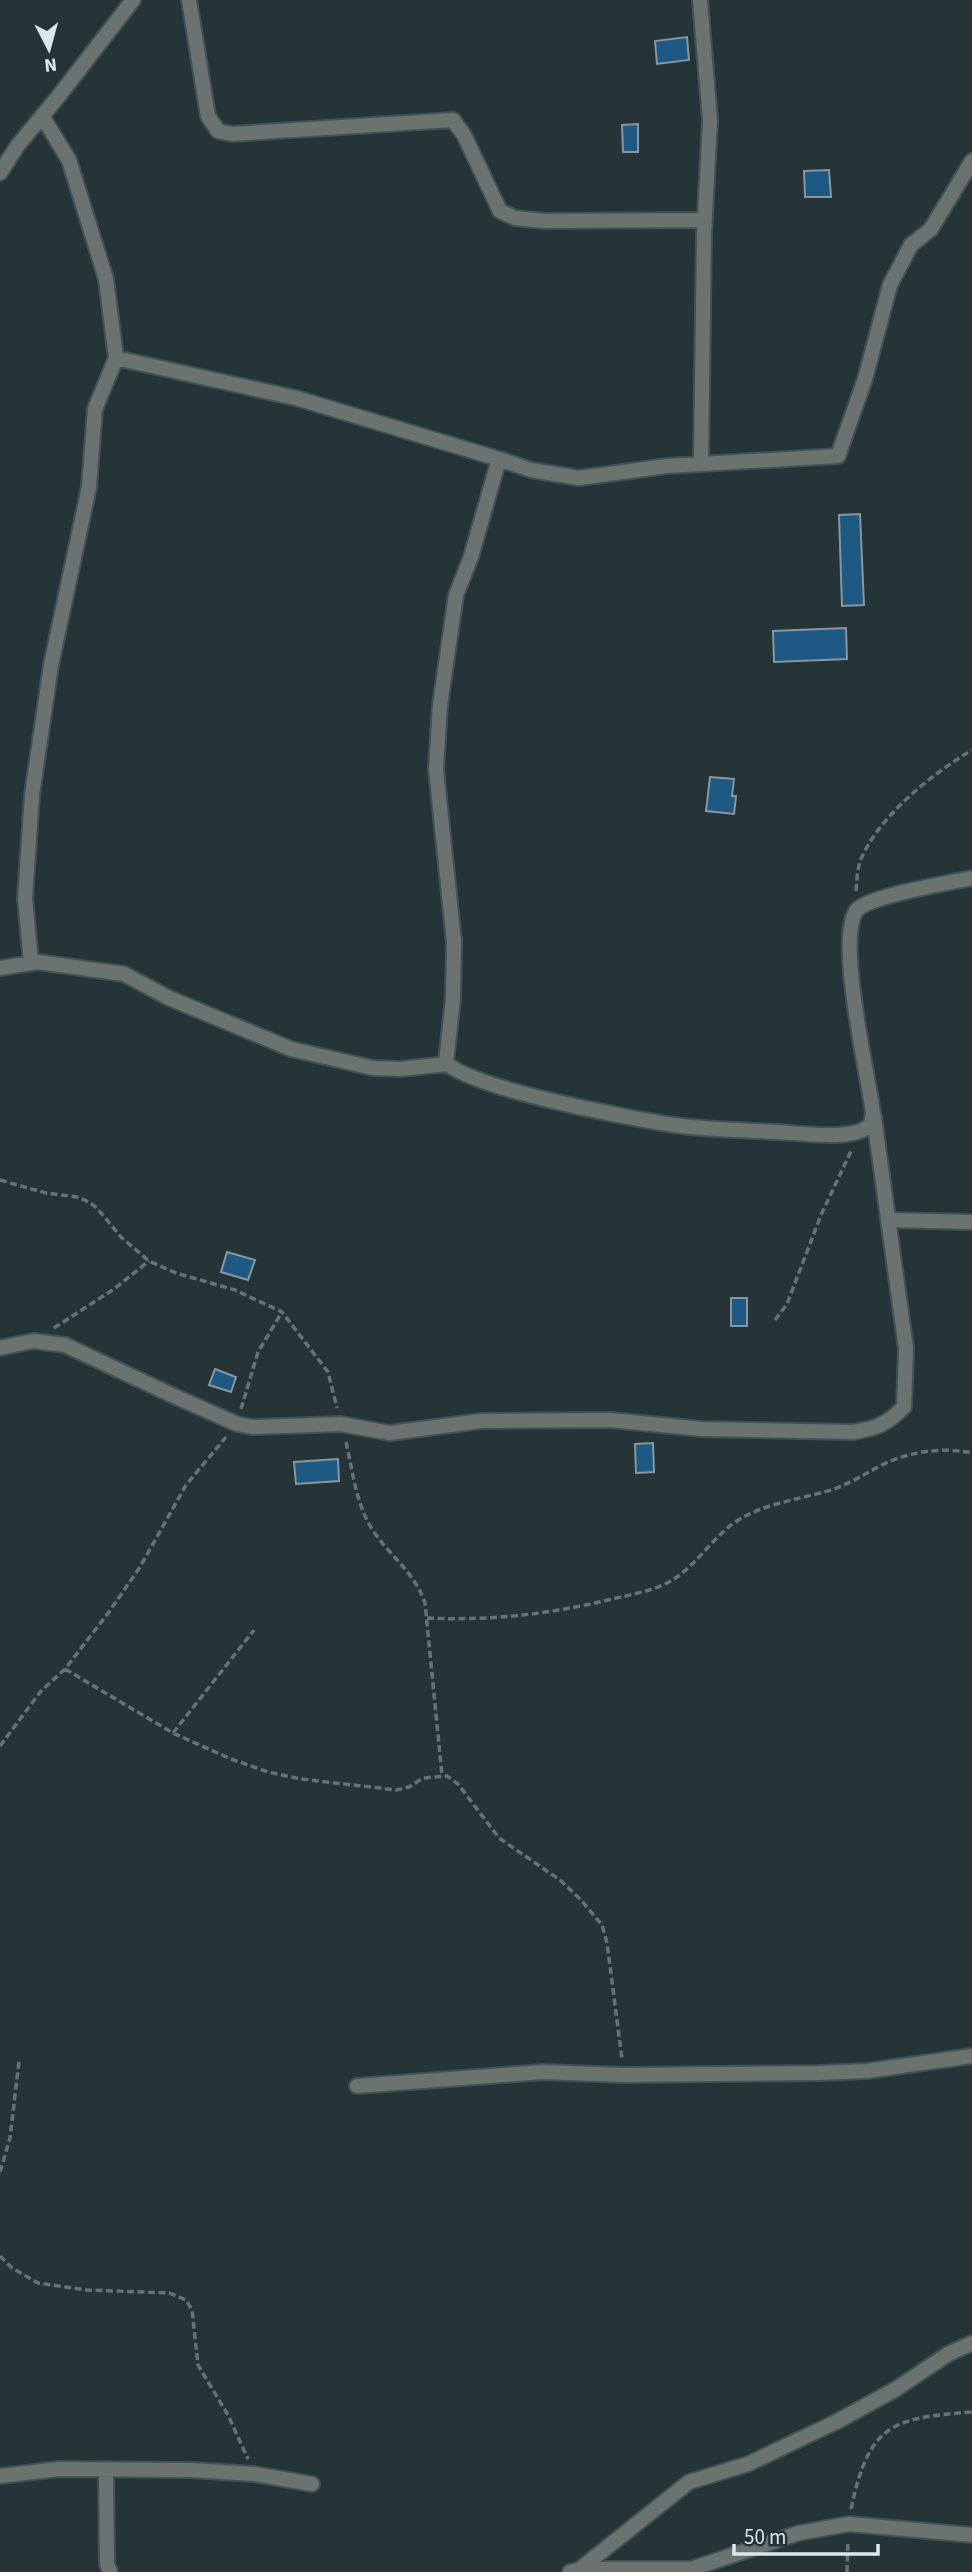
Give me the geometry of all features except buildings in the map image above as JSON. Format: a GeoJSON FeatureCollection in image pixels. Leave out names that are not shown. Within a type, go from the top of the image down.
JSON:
{"type":"FeatureCollection","features":[{"type":"Feature","properties":{"kind":"street"},"geometry":{"type":"LineString","coordinates":[[0,173],[18,145],[133,0]]}},
{"type":"Feature","properties":{"kind":"street"},"geometry":{"type":"LineString","coordinates":[[188,0],[208,116],[218,131],[232,134],[453,120],[464,135],[500,211],[515,218],[544,221],[705,220]]}},
{"type":"Feature","properties":{"kind":"street"},"geometry":{"type":"LineString","coordinates":[[700,0],[710,120],[705,220],[701,464]]}},
{"type":"Feature","properties":{"kind":"street"},"geometry":{"type":"LineString","coordinates":[[31,963],[24,898],[34,782],[51,666],[89,487],[95,409],[116,358],[106,279],[69,160],[42,116]]}},
{"type":"Feature","properties":{"kind":"street"},"geometry":{"type":"LineString","coordinates":[[116,358],[296,398],[531,470],[579,478],[701,464],[838,456],[865,379],[890,285],[911,245],[930,229],[972,161]]}},
{"type":"Feature","properties":{"kind":"street"},"geometry":{"type":"LineString","coordinates":[[447,1064],[445,1054],[453,998],[454,942],[436,769],[440,705],[456,595],[471,558],[499,459]]}},
{"type":"Feature","properties":{"kind":"street"},"geometry":{"type":"LineString","coordinates":[[0,1348],[33,1341],[65,1345],[237,1424],[268,1428],[341,1424],[390,1433],[481,1421],[610,1420],[702,1429],[854,1432],[876,1429],[904,1407],[906,1349],[874,1117],[858,1026],[850,957],[850,927],[854,914],[860,907],[881,899],[972,878]]}},
{"type":"Feature","properties":{"kind":"street"},"geometry":{"type":"LineString","coordinates":[[0,968],[38,962],[124,974],[170,998],[291,1049],[373,1068],[447,1064],[470,1077],[537,1097],[677,1126],[825,1134],[861,1132],[872,1125],[874,1117]]}},
{"type":"Feature","properties":{"kind":"street"},"geometry":{"type":"LineString","coordinates":[[888,1220],[972,1222]]}},
{"type":"Feature","properties":{"kind":"street"},"geometry":{"type":"LineString","coordinates":[[357,2086],[543,2072],[624,2075],[855,2071],[972,2056]]}},
{"type":"Feature","properties":{"kind":"street"},"geometry":{"type":"LineString","coordinates":[[575,2570],[690,2482],[748,2464],[836,2422],[896,2389],[948,2354],[972,2343]]}},
{"type":"Feature","properties":{"kind":"street"},"geometry":{"type":"LineString","coordinates":[[0,2476],[59,2469],[191,2470],[254,2474],[312,2484]]}},
{"type":"Feature","properties":{"kind":"street"},"geometry":{"type":"LineString","coordinates":[[106,2470],[107,2564],[110,2572]]}},
{"type":"Feature","properties":{"kind":"street"},"geometry":{"type":"LineString","coordinates":[[575,2570],[691,2569],[799,2533],[849,2524],[972,2535]]}},
{"type":"Feature","properties":{"kind":"path"},"geometry":{"type":"LineString","coordinates":[[854,914],[860,861],[878,832],[906,800],[955,760],[972,750]]}},
{"type":"Feature","properties":{"kind":"path"},"geometry":{"type":"LineString","coordinates":[[775,1320],[787,1304],[821,1214],[861,1132]]}},
{"type":"Feature","properties":{"kind":"path"},"geometry":{"type":"LineString","coordinates":[[33,1341],[114,1289],[149,1261]]}},
{"type":"Feature","properties":{"kind":"path"},"geometry":{"type":"LineString","coordinates":[[0,1746],[41,1691],[65,1669],[140,1567],[186,1485],[237,1424],[258,1352],[282,1312]]}},
{"type":"Feature","properties":{"kind":"path"},"geometry":{"type":"LineString","coordinates":[[427,1618],[468,1620],[539,1614],[648,1591],[682,1574],[741,1518],[832,1489],[907,1456],[943,1450],[972,1453]]}},
{"type":"Feature","properties":{"kind":"path"},"geometry":{"type":"LineString","coordinates":[[173,1733],[254,1630]]}},
{"type":"Feature","properties":{"kind":"path"},"geometry":{"type":"LineString","coordinates":[[65,1669],[173,1733],[268,1772],[301,1779],[396,1790],[432,1775],[442,1775],[454,1780],[499,1838],[560,1880],[602,1925],[609,1951],[624,2075]]}},
{"type":"Feature","properties":{"kind":"path"},"geometry":{"type":"LineString","coordinates":[[0,2172],[10,2138],[19,2061]]}},
{"type":"Feature","properties":{"kind":"path"},"geometry":{"type":"LineString","coordinates":[[0,2256],[12,2268],[38,2283],[87,2290],[169,2293],[186,2300],[192,2310],[198,2365],[228,2415],[254,2474]]}},
{"type":"Feature","properties":{"kind":"path"},"geometry":{"type":"LineString","coordinates":[[847,2572],[849,2524],[862,2466],[871,2447],[889,2428],[911,2420],[972,2412]]}}]}
